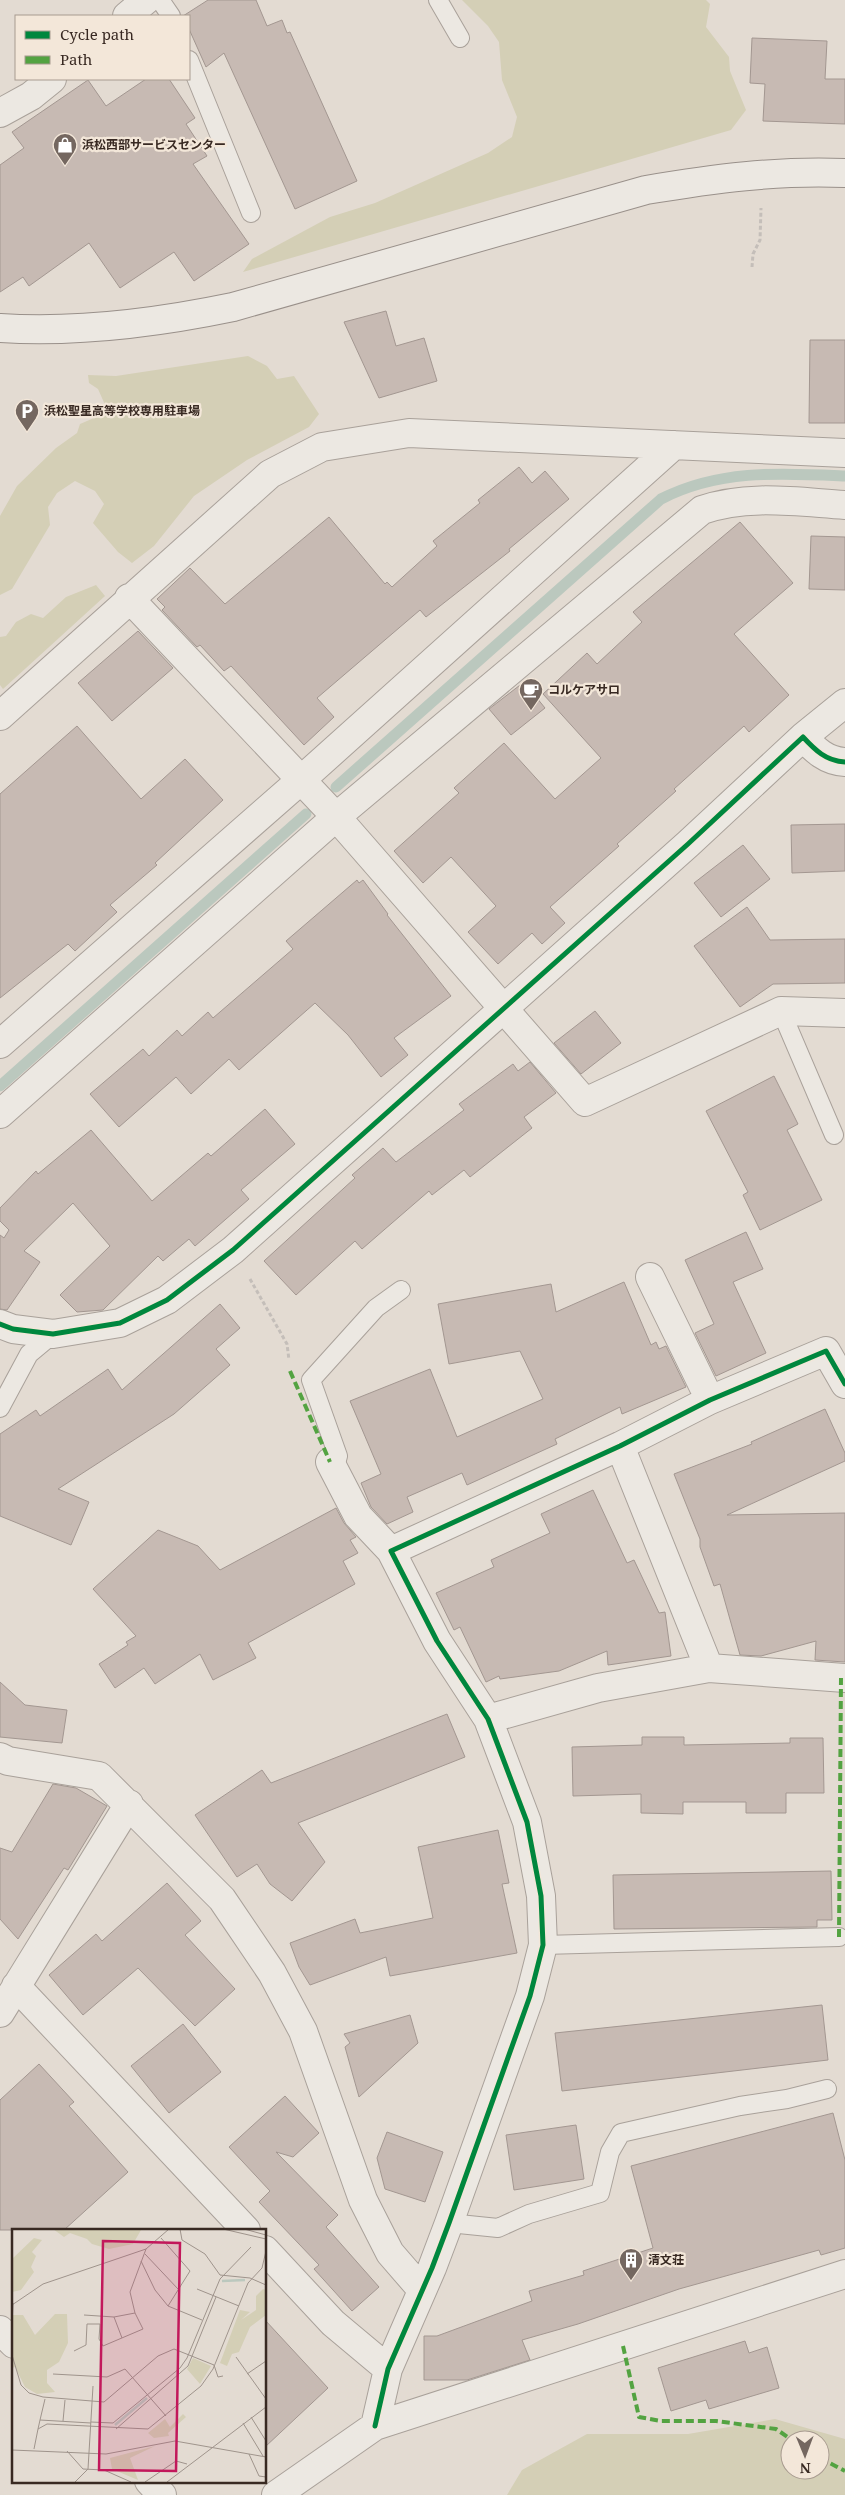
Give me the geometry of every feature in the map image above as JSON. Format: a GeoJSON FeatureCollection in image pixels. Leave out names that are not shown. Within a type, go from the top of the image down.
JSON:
{"type":"FeatureCollection","features":[{"type":"Feature","properties":{"kind":"street"},"geometry":{"type":"LineString","coordinates":[[128,15],[146,0]]}},
{"type":"Feature","properties":{"kind":"street"},"geometry":{"type":"LineString","coordinates":[[0,113],[31,96],[51,80]]}},
{"type":"Feature","properties":{"kind":"street"},"geometry":{"type":"LineString","coordinates":[[0,328],[75,329],[180,318],[233,307],[646,190],[710,179],[774,173],[845,173]]}},
{"type":"Feature","properties":{"kind":"street"},"geometry":{"type":"LineString","coordinates":[[0,716],[129,598],[270,474],[322,447],[409,433],[845,453]]}},
{"type":"Feature","properties":{"kind":"street"},"geometry":{"type":"LineString","coordinates":[[0,1044],[301,780],[674,445]]}},
{"type":"Feature","properties":{"kind":"street"},"geometry":{"type":"LineString","coordinates":[[0,1114],[336,817],[702,510],[728,502],[746,500],[845,505]]}},
{"type":"Feature","properties":{"kind":"street"},"geometry":{"type":"LineString","coordinates":[[129,598],[336,817],[505,1008],[585,1102],[781,1011],[845,1013]]}},
{"type":"Feature","properties":{"kind":"street"},"geometry":{"type":"LineString","coordinates":[[0,1324],[13,1329],[53,1334],[120,1323],[167,1300],[233,1250],[505,1008],[803,737],[845,703]]}},
{"type":"Feature","properties":{"kind":"street"},"geometry":{"type":"LineString","coordinates":[[803,737],[817,753],[837,762],[845,762]]}},
{"type":"Feature","properties":{"kind":"street"},"geometry":{"type":"LineString","coordinates":[[650,1277],[710,1400]]}},
{"type":"Feature","properties":{"kind":"street"},"geometry":{"type":"LineString","coordinates":[[391,1551],[620,1446],[710,1400],[826,1351],[845,1384]]}},
{"type":"Feature","properties":{"kind":"street"},"geometry":{"type":"LineString","coordinates":[[620,1446],[709,1668]]}},
{"type":"Feature","properties":{"kind":"street"},"geometry":{"type":"LineString","coordinates":[[332,1467],[358,1516],[391,1551],[437,1641],[488,1719],[527,1822],[541,1896],[542,1945],[530,1996],[449,2223],[388,2370],[375,2426]]}},
{"type":"Feature","properties":{"kind":"street"},"geometry":{"type":"LineString","coordinates":[[488,1719],[598,1688],[709,1668],[845,1678]]}},
{"type":"Feature","properties":{"kind":"street"},"geometry":{"type":"LineString","coordinates":[[0,1757],[8,1761],[99,1776],[222,1899],[272,1973],[304,2031],[363,2200],[390,2253],[422,2290]]}},
{"type":"Feature","properties":{"kind":"street"},"geometry":{"type":"LineString","coordinates":[[0,2013],[129,1804]]}},
{"type":"Feature","properties":{"kind":"street"},"geometry":{"type":"LineString","coordinates":[[16,1986],[245,2229]]}},
{"type":"Feature","properties":{"kind":"street"},"geometry":{"type":"LineString","coordinates":[[266,2251],[334,2323],[388,2370]]}},
{"type":"Feature","properties":{"kind":"street"},"geometry":{"type":"LineString","coordinates":[[276,2495],[375,2426],[845,2274]]}},
{"type":"Feature","properties":{"kind":"street"},"geometry":{"type":"LineString","coordinates":[[0,2330],[12,2342]]}},
{"type":"Feature","properties":{"kind":"street"},"geometry":{"type":"LineString","coordinates":[[149,2482],[162,2495]]}},
{"type":"Feature","properties":{"kind":"lane"},"geometry":{"type":"LineString","coordinates":[[160,0],[170,15]]}},
{"type":"Feature","properties":{"kind":"lane"},"geometry":{"type":"LineString","coordinates":[[438,0],[460,38]]}},
{"type":"Feature","properties":{"kind":"lane"},"geometry":{"type":"LineString","coordinates":[[190,62],[251,213]]}},
{"type":"Feature","properties":{"kind":"lane"},"geometry":{"type":"LineString","coordinates":[[781,1011],[834,1134]]}},
{"type":"Feature","properties":{"kind":"lane"},"geometry":{"type":"LineString","coordinates":[[332,1467],[338,1456],[311,1380],[361,1323],[376,1308],[401,1290]]}},
{"type":"Feature","properties":{"kind":"lane"},"geometry":{"type":"LineString","coordinates":[[0,1408],[29,1354],[53,1334]]}},
{"type":"Feature","properties":{"kind":"lane"},"geometry":{"type":"LineString","coordinates":[[542,1945],[839,1936]]}},
{"type":"Feature","properties":{"kind":"lane"},"geometry":{"type":"LineString","coordinates":[[449,2223],[498,2228],[529,2214],[600,2193],[610,2152],[621,2132],[740,2106],[787,2099],[827,2089]]}},
{"type":"Feature","properties":{"kind":"path"},"geometry":{"type":"LineString","coordinates":[[752,267],[753,254],[760,240],[760,203]]}},
{"type":"Feature","properties":{"kind":"path"},"geometry":{"type":"LineString","coordinates":[[233,1250],[287,1344],[289,1362]]}},
{"type":"Feature","properties":{"kind":"shaded area"},"geometry":{"type":"Polygon","coordinates":[[[462,0],[706,0],[710,4],[706,27],[729,57],[730,71],[746,110],[731,130],[243,272],[252,259],[330,217],[375,203],[488,153],[512,137],[517,117],[502,80],[499,42],[488,26],[462,0]]]}},
{"type":"Feature","properties":{"kind":"shaded area"},"geometry":{"type":"Polygon","coordinates":[[[248,356],[267,366],[277,379],[294,376],[319,414],[309,427],[247,460],[194,496],[154,546],[132,563],[118,552],[93,523],[104,504],[95,491],[75,481],[57,493],[48,507],[50,525],[12,589],[0,595],[0,516],[17,486],[56,448],[77,433],[80,424],[101,415],[106,407],[98,389],[89,383],[88,375],[116,376],[248,356]]]}},
{"type":"Feature","properties":{"kind":"shaded area"},"geometry":{"type":"Polygon","coordinates":[[[96,585],[105,596],[3,689],[0,685],[0,637],[6,636],[16,622],[31,614],[43,618],[66,597],[96,585]]]}},
{"type":"Feature","properties":{"kind":"shaded area"},"geometry":{"type":"Polygon","coordinates":[[[775,2419],[814,2430],[780,2430],[780,2480],[830,2480],[830,2435],[845,2439],[845,2495],[507,2495],[522,2470],[587,2434],[688,2434],[775,2419]]]}},
{"type":"Feature","properties":{"kind":"building"},"geometry":{"type":"Polygon","coordinates":[[[208,0],[256,0],[267,26],[282,20],[287,33],[290,32],[357,181],[295,209],[224,53],[206,67],[190,31],[190,15],[185,15],[208,0]]]}},
{"type":"Feature","properties":{"kind":"building"},"geometry":{"type":"Polygon","coordinates":[[[752,38],[827,41],[825,79],[845,79],[845,124],[763,121],[765,84],[750,83],[752,38]]]}},
{"type":"Feature","properties":{"kind":"building"},"geometry":{"type":"Polygon","coordinates":[[[88,80],[106,106],[145,80],[170,80],[195,118],[186,124],[207,156],[193,164],[249,244],[194,281],[174,252],[120,288],[89,243],[29,286],[23,277],[0,292],[0,165],[24,148],[12,132],[88,80]]]}},
{"type":"Feature","properties":{"kind":"building"},"geometry":{"type":"Polygon","coordinates":[[[386,311],[396,346],[424,338],[437,381],[379,398],[344,322],[386,311]]]}},
{"type":"Feature","properties":{"kind":"building"},"geometry":{"type":"Polygon","coordinates":[[[810,340],[845,340],[845,423],[809,423],[810,340]]]}},
{"type":"Feature","properties":{"kind":"building"},"geometry":{"type":"Polygon","coordinates":[[[519,467],[532,483],[545,471],[569,499],[509,549],[510,551],[426,617],[420,610],[317,698],[334,717],[304,745],[231,666],[224,671],[200,645],[197,647],[162,610],[165,607],[157,599],[190,568],[225,604],[329,517],[385,584],[387,582],[392,587],[437,546],[433,541],[480,503],[478,500],[519,467]]]}},
{"type":"Feature","properties":{"kind":"building"},"geometry":{"type":"Polygon","coordinates":[[[740,522],[793,583],[734,634],[789,695],[749,732],[744,726],[674,789],[676,791],[617,844],[619,846],[550,907],[565,923],[542,944],[532,933],[498,964],[468,932],[496,906],[451,857],[423,883],[394,851],[459,793],[454,788],[504,743],[555,799],[601,758],[543,694],[587,653],[597,664],[642,622],[633,612],[740,522]]]}},
{"type":"Feature","properties":{"kind":"building"},"geometry":{"type":"Polygon","coordinates":[[[811,536],[845,537],[845,590],[809,589],[811,536]]]}},
{"type":"Feature","properties":{"kind":"building"},"geometry":{"type":"Polygon","coordinates":[[[138,631],[173,668],[112,721],[78,683],[138,631]]]}},
{"type":"Feature","properties":{"kind":"building"},"geometry":{"type":"Polygon","coordinates":[[[524,682],[545,708],[511,735],[489,709],[524,682]]]}},
{"type":"Feature","properties":{"kind":"building"},"geometry":{"type":"Polygon","coordinates":[[[77,726],[141,799],[185,759],[223,800],[155,863],[157,865],[110,905],[117,912],[75,951],[68,944],[0,998],[0,794],[77,726]]]}},
{"type":"Feature","properties":{"kind":"building"},"geometry":{"type":"Polygon","coordinates":[[[845,824],[845,871],[792,873],[791,825],[845,824]]]}},
{"type":"Feature","properties":{"kind":"building"},"geometry":{"type":"Polygon","coordinates":[[[743,845],[770,879],[721,917],[694,883],[743,845]]]}},
{"type":"Feature","properties":{"kind":"building"},"geometry":{"type":"Polygon","coordinates":[[[357,880],[359,883],[363,880],[387,915],[451,996],[394,1038],[408,1055],[381,1077],[348,1035],[315,1003],[239,1070],[229,1059],[191,1094],[176,1077],[119,1127],[90,1094],[143,1049],[149,1056],[177,1030],[182,1036],[208,1012],[213,1018],[293,949],[286,941],[357,880]]]}},
{"type":"Feature","properties":{"kind":"building"},"geometry":{"type":"Polygon","coordinates":[[[747,907],[770,940],[845,939],[845,983],[773,984],[740,1007],[694,946],[747,907]]]}},
{"type":"Feature","properties":{"kind":"building"},"geometry":{"type":"Polygon","coordinates":[[[595,1011],[621,1043],[581,1074],[554,1043],[595,1011]]]}},
{"type":"Feature","properties":{"kind":"building"},"geometry":{"type":"Polygon","coordinates":[[[530,1062],[556,1093],[524,1117],[532,1128],[470,1177],[464,1170],[432,1195],[429,1191],[362,1249],[355,1241],[296,1295],[264,1261],[355,1178],[352,1175],[383,1148],[396,1162],[464,1110],[459,1104],[513,1064],[518,1071],[530,1062]]]}},
{"type":"Feature","properties":{"kind":"building"},"geometry":{"type":"Polygon","coordinates":[[[774,1076],[798,1124],[787,1130],[822,1200],[760,1230],[743,1195],[748,1192],[706,1111],[774,1076]]]}},
{"type":"Feature","properties":{"kind":"building"},"geometry":{"type":"Polygon","coordinates":[[[265,1109],[295,1144],[241,1190],[249,1199],[195,1246],[189,1239],[163,1261],[158,1256],[103,1310],[77,1312],[60,1295],[110,1246],[73,1203],[24,1251],[40,1262],[7,1310],[0,1309],[0,1235],[4,1238],[9,1230],[0,1221],[0,1208],[36,1171],[38,1174],[91,1130],[152,1201],[208,1153],[211,1156],[265,1109]]]}},
{"type":"Feature","properties":{"kind":"building"},"geometry":{"type":"Polygon","coordinates":[[[746,1232],[763,1269],[733,1282],[766,1353],[716,1376],[695,1333],[714,1324],[685,1260],[746,1232]]]}},
{"type":"Feature","properties":{"kind":"building"},"geometry":{"type":"Polygon","coordinates":[[[624,1282],[651,1345],[656,1342],[659,1349],[666,1346],[686,1387],[622,1414],[620,1407],[555,1439],[557,1444],[467,1485],[462,1473],[407,1497],[413,1512],[387,1524],[371,1507],[361,1483],[381,1474],[350,1401],[430,1369],[457,1437],[543,1399],[520,1351],[449,1364],[438,1304],[551,1284],[556,1312],[624,1282]]]}},
{"type":"Feature","properties":{"kind":"building"},"geometry":{"type":"Polygon","coordinates":[[[220,1304],[240,1328],[216,1349],[230,1365],[174,1414],[58,1489],[89,1502],[71,1545],[0,1516],[0,1434],[36,1410],[40,1416],[108,1369],[122,1390],[220,1304]]]}},
{"type":"Feature","properties":{"kind":"building"},"geometry":{"type":"Polygon","coordinates":[[[825,1409],[845,1453],[845,1461],[727,1515],[845,1513],[845,1662],[815,1660],[816,1641],[761,1656],[740,1655],[720,1584],[714,1586],[700,1547],[700,1539],[674,1474],[752,1444],[751,1442],[825,1409]]]}},
{"type":"Feature","properties":{"kind":"building"},"geometry":{"type":"Polygon","coordinates":[[[593,1490],[627,1563],[634,1560],[659,1613],[665,1612],[671,1656],[608,1665],[607,1651],[559,1671],[500,1679],[499,1676],[486,1682],[460,1627],[454,1630],[436,1593],[494,1567],[491,1560],[550,1533],[541,1514],[593,1490]]]}},
{"type":"Feature","properties":{"kind":"building"},"geometry":{"type":"Polygon","coordinates":[[[336,1508],[344,1523],[356,1537],[350,1540],[358,1553],[343,1561],[355,1584],[248,1643],[256,1658],[213,1680],[200,1654],[155,1684],[144,1668],[115,1688],[99,1664],[128,1645],[126,1642],[136,1636],[93,1589],[158,1530],[198,1546],[220,1570],[336,1508]]]}},
{"type":"Feature","properties":{"kind":"building"},"geometry":{"type":"Polygon","coordinates":[[[0,1682],[25,1705],[67,1710],[62,1743],[0,1737],[0,1682]]]}},
{"type":"Feature","properties":{"kind":"building"},"geometry":{"type":"Polygon","coordinates":[[[447,1714],[465,1757],[298,1823],[325,1862],[292,1901],[270,1884],[257,1864],[237,1877],[195,1815],[262,1770],[271,1783],[447,1714]]]}},
{"type":"Feature","properties":{"kind":"building"},"geometry":{"type":"Polygon","coordinates":[[[642,1737],[684,1737],[684,1745],[790,1743],[790,1738],[823,1738],[824,1793],[786,1793],[786,1813],[746,1813],[746,1802],[683,1802],[683,1814],[641,1813],[641,1794],[573,1796],[572,1747],[642,1745],[642,1737]]]}},
{"type":"Feature","properties":{"kind":"building"},"geometry":{"type":"Polygon","coordinates":[[[53,1784],[76,1788],[107,1806],[68,1870],[64,1868],[18,1939],[0,1919],[0,1848],[12,1852],[53,1784]]]}},
{"type":"Feature","properties":{"kind":"building"},"geometry":{"type":"Polygon","coordinates":[[[498,1830],[509,1883],[502,1884],[517,1953],[390,1976],[386,1957],[310,1985],[299,1967],[290,1943],[355,1919],[360,1933],[433,1918],[418,1847],[498,1830]]]}},
{"type":"Feature","properties":{"kind":"building"},"geometry":{"type":"Polygon","coordinates":[[[831,1871],[832,1920],[817,1920],[817,1927],[614,1929],[613,1875],[831,1871]]]}},
{"type":"Feature","properties":{"kind":"building"},"geometry":{"type":"Polygon","coordinates":[[[167,1883],[201,1921],[185,1935],[235,1989],[195,2026],[138,1968],[83,2015],[49,1975],[96,1934],[102,1941],[167,1883]]]}},
{"type":"Feature","properties":{"kind":"building"},"geometry":{"type":"Polygon","coordinates":[[[822,2005],[828,2060],[562,2091],[555,2033],[822,2005]]]}},
{"type":"Feature","properties":{"kind":"building"},"geometry":{"type":"Polygon","coordinates":[[[410,2015],[418,2043],[359,2097],[345,2047],[350,2043],[344,2034],[410,2015]]]}},
{"type":"Feature","properties":{"kind":"building"},"geometry":{"type":"Polygon","coordinates":[[[183,2024],[221,2072],[169,2113],[131,2066],[183,2024]]]}},
{"type":"Feature","properties":{"kind":"building"},"geometry":{"type":"Polygon","coordinates":[[[39,2064],[74,2102],[69,2106],[128,2172],[65,2229],[0,2230],[0,2100],[39,2064]]]}},
{"type":"Feature","properties":{"kind":"building"},"geometry":{"type":"Polygon","coordinates":[[[285,2096],[319,2133],[293,2157],[276,2152],[338,2215],[326,2227],[379,2287],[352,2311],[314,2269],[319,2265],[259,2202],[270,2191],[229,2147],[285,2096]]]}},
{"type":"Feature","properties":{"kind":"building"},"geometry":{"type":"Polygon","coordinates":[[[833,2113],[845,2160],[845,2248],[821,2255],[819,2250],[679,2289],[578,2324],[522,2340],[530,2360],[467,2380],[424,2380],[424,2336],[437,2336],[532,2301],[529,2291],[584,2275],[583,2271],[653,2248],[631,2166],[833,2113]]]}},
{"type":"Feature","properties":{"kind":"building"},"geometry":{"type":"Polygon","coordinates":[[[576,2125],[584,2179],[514,2190],[506,2135],[576,2125]]]}},
{"type":"Feature","properties":{"kind":"building"},"geometry":{"type":"Polygon","coordinates":[[[387,2132],[443,2152],[425,2202],[385,2189],[377,2158],[387,2132]]]}},
{"type":"Feature","properties":{"kind":"building"},"geometry":{"type":"Polygon","coordinates":[[[266,2321],[328,2388],[266,2446],[266,2321]]]}},
{"type":"Feature","properties":{"kind":"building"},"geometry":{"type":"Polygon","coordinates":[[[745,2341],[749,2353],[767,2347],[779,2388],[709,2409],[706,2400],[671,2411],[658,2368],[745,2341]]]}},
{"type":"Feature","properties":{"kind":"waterway"},"geometry":{"type":"LineString","coordinates":[[336,787],[661,499],[705,482],[751,475],[845,476]]}},
{"type":"Feature","properties":{"kind":"waterway"},"geometry":{"type":"LineString","coordinates":[[0,1086],[306,814]]}},
{"type":"Feature","properties":{"kind":"marked path"},"geometry":{"type":"LineString","coordinates":[[290,1371],[330,1462]]}},
{"type":"Feature","properties":{"kind":"marked path"},"geometry":{"type":"LineString","coordinates":[[839,1937],[841,1678]]}},
{"type":"Feature","properties":{"kind":"marked path"},"geometry":{"type":"LineString","coordinates":[[623,2346],[639,2417],[661,2421],[716,2421],[776,2429],[780,2432]]}},
{"type":"Feature","properties":{"kind":"marked path"},"geometry":{"type":"LineString","coordinates":[[830,2463],[845,2471]]}},
{"type":"Feature","properties":{"kind":"cycle path"},"geometry":{"type":"LineString","coordinates":[[0,1324],[13,1329],[53,1334],[120,1323],[167,1300],[233,1250],[688,844],[803,737],[827,757],[845,762]]}},
{"type":"Feature","properties":{"kind":"cycle path"},"geometry":{"type":"LineString","coordinates":[[375,2426],[388,2369],[432,2268],[449,2223],[530,1996],[543,1945],[541,1896],[527,1822],[488,1719],[437,1641],[391,1551],[620,1446],[710,1400],[826,1351],[845,1384]]}},
{"type":"Feature","properties":{"kind":"place","name":"浜松西部サービスセンター"},"geometry":{"type":"Point","coordinates":[65,166]}},
{"type":"Feature","properties":{"kind":"place","name":"浜松聖星高等学校専用駐車場"},"geometry":{"type":"Point","coordinates":[27,432]}},
{"type":"Feature","properties":{"kind":"place","name":"コルケアサロ"},"geometry":{"type":"Point","coordinates":[531,711]}},
{"type":"Feature","properties":{"kind":"place","name":"清文荘"},"geometry":{"type":"Point","coordinates":[631,2281]}}]}
